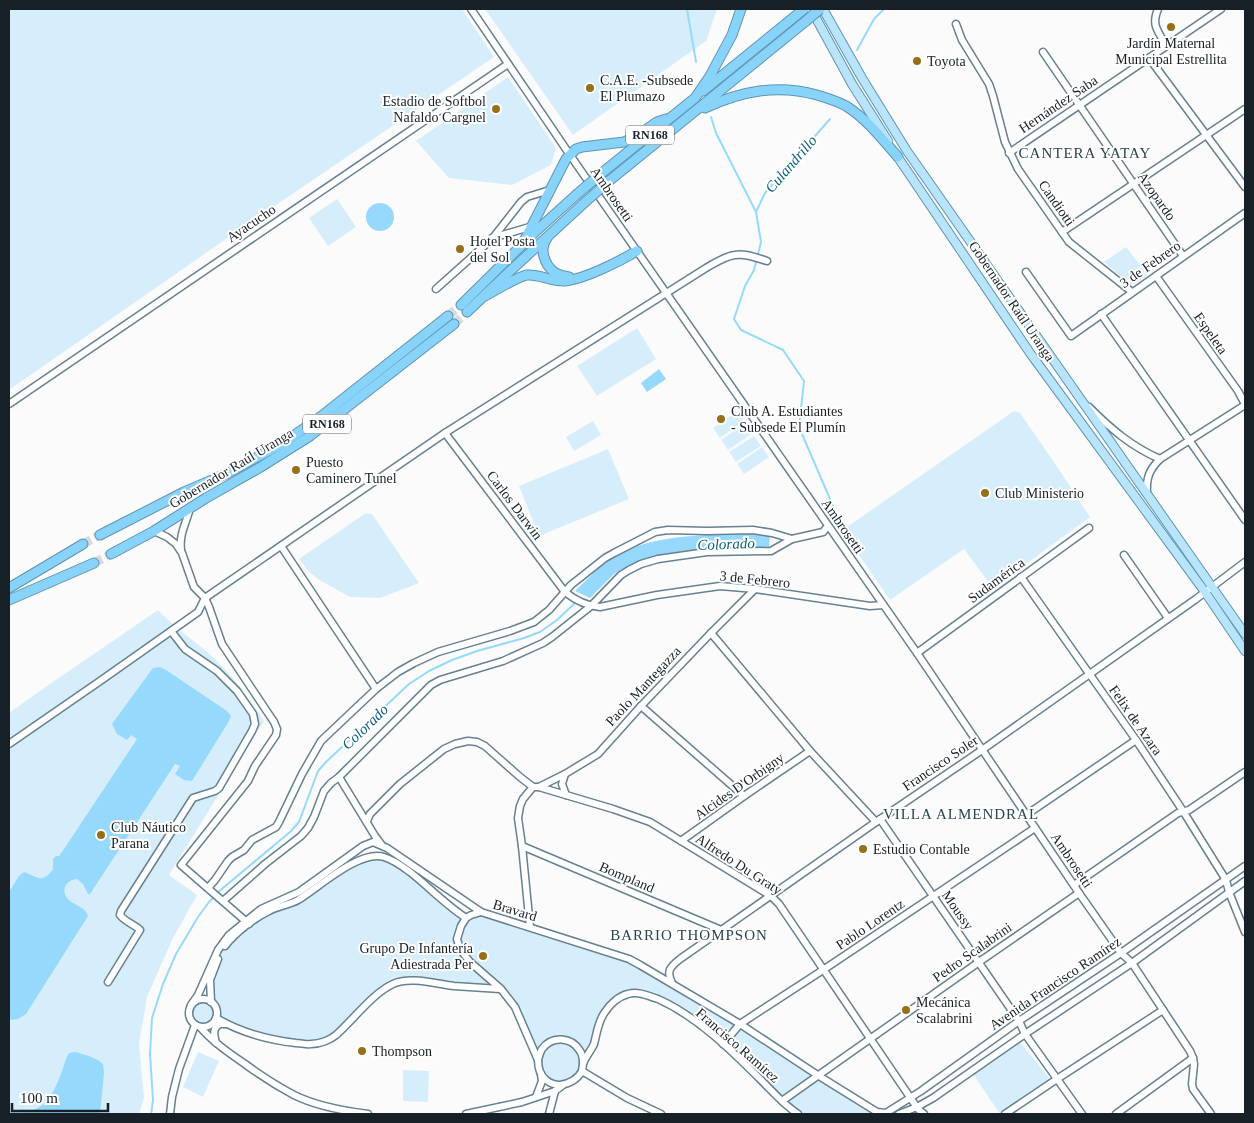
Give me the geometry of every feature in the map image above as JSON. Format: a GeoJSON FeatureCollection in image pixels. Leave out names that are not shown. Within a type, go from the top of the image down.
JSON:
{"type":"FeatureCollection","features":[{"type":"Feature","properties":{"kind":"highway","name":"Gobernador Raúl Uranga"},"geometry":{"type":"LineString","coordinates":[[741,9],[732,35],[696,98],[603,172],[546,222],[522,245],[464,309],[485,296],[609,180],[821,9]]}},
{"type":"Feature","properties":{"kind":"highway"},"geometry":{"type":"LineString","coordinates":[[696,98],[802,10]]}},
{"type":"Feature","properties":{"kind":"highway"},"geometry":{"type":"LineString","coordinates":[[691,115],[738,94],[774,89],[807,92],[829,98],[846,106],[868,124],[898,157]]}},
{"type":"Feature","properties":{"kind":"highway"},"geometry":{"type":"LineString","coordinates":[[522,245],[550,190],[570,155],[576,149],[624,142],[637,136],[657,122],[671,118]]}},
{"type":"Feature","properties":{"kind":"highway"},"geometry":{"type":"LineString","coordinates":[[556,228],[544,240],[544,259],[554,272],[561,275],[580,277]]}},
{"type":"Feature","properties":{"kind":"highway"},"geometry":{"type":"LineString","coordinates":[[485,296],[526,275],[564,281],[580,277],[624,259],[637,251]]}},
{"type":"Feature","properties":{"kind":"highway","name":"Gobernador Raúl Uranga"},"geometry":{"type":"LineString","coordinates":[[100,535],[184,492],[228,473],[283,443],[327,412],[448,316]]}},
{"type":"Feature","properties":{"kind":"highway","name":"Gobernador Raúl Uranga"},"geometry":{"type":"LineString","coordinates":[[111,554],[266,464],[310,436],[454,324]]}},
{"type":"Feature","properties":{"kind":"highway"},"geometry":{"type":"LineString","coordinates":[[9,588],[83,544]]}},
{"type":"Feature","properties":{"kind":"highway"},"geometry":{"type":"LineString","coordinates":[[9,600],[94,563]]}},
{"type":"Feature","properties":{"kind":"main road","name":"Gobernador Raúl Uranga"},"geometry":{"type":"LineString","coordinates":[[811,9],[852,84],[898,157],[1030,353],[1205,592],[1245,651]]}},
{"type":"Feature","properties":{"kind":"main road","name":"Gobernador Raúl Uranga"},"geometry":{"type":"LineString","coordinates":[[821,9],[908,151],[1245,634]]}},
{"type":"Feature","properties":{"kind":"street","name":"Ambrosetti"},"geometry":{"type":"LineString","coordinates":[[471,9],[570,155],[917,653],[1121,954],[1132,963],[1194,1058]]}},
{"type":"Feature","properties":{"kind":"street"},"geometry":{"type":"LineString","coordinates":[[1158,9],[1155,24],[1166,46]]}},
{"type":"Feature","properties":{"kind":"street","name":"Hernández Saba"},"geometry":{"type":"LineString","coordinates":[[1009,153],[1221,9]]}},
{"type":"Feature","properties":{"kind":"street","name":"Candiotti"},"geometry":{"type":"LineString","coordinates":[[956,24],[962,40],[989,84],[1005,142],[1018,169],[1069,242],[1132,292]]}},
{"type":"Feature","properties":{"kind":"street","name":"Azopardo"},"geometry":{"type":"LineString","coordinates":[[1043,52],[1183,256]]}},
{"type":"Feature","properties":{"kind":"street"},"geometry":{"type":"LineString","coordinates":[[1149,58],[1245,186]]}},
{"type":"Feature","properties":{"kind":"street","name":"Ayacucho"},"geometry":{"type":"LineString","coordinates":[[9,404],[508,64]]}},
{"type":"Feature","properties":{"kind":"street"},"geometry":{"type":"LineString","coordinates":[[1062,232],[1245,109]]}},
{"type":"Feature","properties":{"kind":"street"},"geometry":{"type":"LineString","coordinates":[[436,289],[492,239],[521,202],[550,190]]}},
{"type":"Feature","properties":{"kind":"street","name":"3 de Febrero"},"geometry":{"type":"LineString","coordinates":[[1026,272],[1070,336],[1245,213]]}},
{"type":"Feature","properties":{"kind":"street"},"geometry":{"type":"LineString","coordinates":[[492,239],[546,222]]}},
{"type":"Feature","properties":{"kind":"street"},"geometry":{"type":"LineString","coordinates":[[9,744],[198,612],[205,598],[446,434],[666,293],[721,260],[735,255],[767,261]]}},
{"type":"Feature","properties":{"kind":"street","name":"Espeleta"},"geometry":{"type":"LineString","coordinates":[[1156,276],[1238,391],[1245,404]]}},
{"type":"Feature","properties":{"kind":"street"},"geometry":{"type":"LineString","coordinates":[[1101,314],[1245,520]]}},
{"type":"Feature","properties":{"kind":"street"},"geometry":{"type":"LineString","coordinates":[[1238,391],[1245,386]]}},
{"type":"Feature","properties":{"kind":"street"},"geometry":{"type":"LineString","coordinates":[[1078,395],[1100,418],[1128,442],[1143,452],[1160,459]]}},
{"type":"Feature","properties":{"kind":"street"},"geometry":{"type":"LineString","coordinates":[[1148,495],[1146,485],[1148,475],[1160,459],[1245,404]]}},
{"type":"Feature","properties":{"kind":"street","name":"Carlos Darwin"},"geometry":{"type":"LineString","coordinates":[[446,434],[567,594]]}},
{"type":"Feature","properties":{"kind":"street"},"geometry":{"type":"LineString","coordinates":[[190,508],[188,518],[181,533],[181,546],[194,586],[210,607],[222,644],[274,722],[277,730],[276,735],[255,766],[248,781],[180,865],[248,922]]}},
{"type":"Feature","properties":{"kind":"street"},"geometry":{"type":"LineString","coordinates":[[223,901],[265,864],[301,836],[314,817],[324,791],[331,783],[339,778],[431,686],[440,680],[503,661],[543,643],[629,570],[658,559],[707,552],[771,551],[792,539],[823,532],[828,526]]}},
{"type":"Feature","properties":{"kind":"street","name":"Sudamérica"},"geometry":{"type":"LineString","coordinates":[[917,653],[1089,528]]}},
{"type":"Feature","properties":{"kind":"street"},"geometry":{"type":"LineString","coordinates":[[154,530],[176,544],[182,553]]}},
{"type":"Feature","properties":{"kind":"street"},"geometry":{"type":"LineString","coordinates":[[208,888],[228,860],[244,850],[252,840],[276,827],[302,774],[321,741],[376,688],[398,672],[438,652],[534,622],[567,594],[571,585],[605,558],[661,531],[753,530],[792,539]]}},
{"type":"Feature","properties":{"kind":"street"},"geometry":{"type":"LineString","coordinates":[[281,546],[376,688]]}},
{"type":"Feature","properties":{"kind":"street"},"geometry":{"type":"LineString","coordinates":[[1124,555],[1168,618]]}},
{"type":"Feature","properties":{"kind":"street","name":"Francisco Soler"},"geometry":{"type":"LineString","coordinates":[[672,983],[669,970],[680,958],[982,750],[1245,562]]}},
{"type":"Feature","properties":{"kind":"street","name":"Felix de Azara"},"geometry":{"type":"LineString","coordinates":[[1021,577],[1184,811],[1226,880],[1245,932]]}},
{"type":"Feature","properties":{"kind":"street","name":"3 de Febrero"},"geometry":{"type":"LineString","coordinates":[[588,605],[600,607],[657,595],[720,586],[755,589],[870,606],[883,605]]}},
{"type":"Feature","properties":{"kind":"street","name":"Paolo Mantegazza"},"geometry":{"type":"LineString","coordinates":[[536,787],[566,774],[598,754],[710,633],[755,589]]}},
{"type":"Feature","properties":{"kind":"street"},"geometry":{"type":"LineString","coordinates":[[567,594],[588,605]]}},
{"type":"Feature","properties":{"kind":"street"},"geometry":{"type":"LineString","coordinates":[[108,982],[140,930],[123,919],[120,915],[121,911],[193,798],[219,788],[255,724],[253,714],[237,691],[217,671],[185,649],[171,631]]}},
{"type":"Feature","properties":{"kind":"street","name":"Moussy"},"geometry":{"type":"LineString","coordinates":[[710,633],[810,751],[878,820],[933,896],[1019,1021],[1025,1034],[1082,1114]]}},
{"type":"Feature","properties":{"kind":"street"},"geometry":{"type":"LineString","coordinates":[[641,706],[744,796]]}},
{"type":"Feature","properties":{"kind":"street"},"geometry":{"type":"LineString","coordinates":[[1026,815],[1136,740]]}},
{"type":"Feature","properties":{"kind":"street"},"geometry":{"type":"LineString","coordinates":[[366,821],[370,814],[400,784],[444,749],[468,741],[477,742],[485,746],[520,777],[536,787],[523,798],[518,818],[530,927]]}},
{"type":"Feature","properties":{"kind":"street","name":"Alcides D'Orbigny"},"geometry":{"type":"LineString","coordinates":[[681,841],[810,751]]}},
{"type":"Feature","properties":{"kind":"street"},"geometry":{"type":"LineString","coordinates":[[1074,885],[1178,812],[1189,810],[1245,772]]}},
{"type":"Feature","properties":{"kind":"street"},"geometry":{"type":"LineString","coordinates":[[566,774],[562,784],[566,795]]}},
{"type":"Feature","properties":{"kind":"street"},"geometry":{"type":"LineString","coordinates":[[339,778],[382,845]]}},
{"type":"Feature","properties":{"kind":"street","name":"Alfredo Du Graty"},"geometry":{"type":"LineString","coordinates":[[536,787],[650,822],[771,896],[779,904],[917,1107],[924,1114]]}},
{"type":"Feature","properties":{"kind":"street","name":"Pablo Lorentz"},"geometry":{"type":"LineString","coordinates":[[723,1044],[740,1024],[1035,828]]}},
{"type":"Feature","properties":{"kind":"street"},"geometry":{"type":"LineString","coordinates":[[211,1002],[210,980],[218,960],[229,942],[248,922],[268,905],[299,892],[366,844],[373,842],[382,845]]}},
{"type":"Feature","properties":{"kind":"street","name":"Bravard"},"geometry":{"type":"LineString","coordinates":[[382,845],[481,912],[629,959],[740,1024],[877,1112]]}},
{"type":"Feature","properties":{"kind":"street","name":"Bompland"},"geometry":{"type":"LineString","coordinates":[[522,846],[721,930]]}},
{"type":"Feature","properties":{"kind":"street"},"geometry":{"type":"LineString","coordinates":[[368,1114],[332,1107],[294,1095],[258,1073],[216,1044],[190,1020],[188,1012],[191,1005],[198,995],[223,942],[229,935],[269,910],[299,899],[362,858],[372,856],[384,857],[397,863],[424,883],[456,912],[466,918]]}},
{"type":"Feature","properties":{"kind":"street","name":"Avenida Francisco Ramírez"},"geometry":{"type":"LineString","coordinates":[[877,1112],[889,1112],[911,1098],[1019,1021],[1121,954],[1245,866]]}},
{"type":"Feature","properties":{"kind":"street","name":"Avenida Francisco Ramírez"},"geometry":{"type":"LineString","coordinates":[[899,1114],[933,1098],[1132,963],[1245,881]]}},
{"type":"Feature","properties":{"kind":"street","name":"Pedro Scalabrini"},"geometry":{"type":"LineString","coordinates":[[782,1102],[978,962],[1079,893]]}},
{"type":"Feature","properties":{"kind":"street"},"geometry":{"type":"LineString","coordinates":[[481,912],[466,918],[461,926],[457,939],[460,949],[470,962],[501,989],[515,1007],[538,1060]]}},
{"type":"Feature","properties":{"kind":"street"},"geometry":{"type":"LineString","coordinates":[[216,1018],[226,1024],[257,1035],[287,1042],[312,1044],[325,1042],[335,1036],[378,995],[394,983],[415,981],[452,986],[501,989]]}},
{"type":"Feature","properties":{"kind":"street","name":"Francisco Ramírez"},"geometry":{"type":"LineString","coordinates":[[583,1063],[593,1045],[599,1023],[606,1010],[619,997],[627,994],[642,994],[664,1002],[701,1026],[723,1044],[782,1102],[798,1114]]}},
{"type":"Feature","properties":{"kind":"street"},"geometry":{"type":"LineString","coordinates":[[191,1005],[200,999],[206,1000],[215,1006],[217,1012],[216,1018],[211,1025],[206,1028],[197,1026]]}},
{"type":"Feature","properties":{"kind":"street"},"geometry":{"type":"LineString","coordinates":[[1005,1114],[1163,1010]]}},
{"type":"Feature","properties":{"kind":"street"},"geometry":{"type":"LineString","coordinates":[[216,1044],[215,1027],[220,1024],[226,1024]]}},
{"type":"Feature","properties":{"kind":"street"},"geometry":{"type":"LineString","coordinates":[[170,1114],[178,1069],[197,1026]]}},
{"type":"Feature","properties":{"kind":"street"},"geometry":{"type":"LineString","coordinates":[[466,1114],[514,1104],[555,1091],[576,1078],[582,1071],[583,1063],[581,1052],[574,1043],[563,1039],[552,1040],[543,1047],[538,1060],[542,1081],[536,1097]]}},
{"type":"Feature","properties":{"kind":"street"},"geometry":{"type":"LineString","coordinates":[[1116,1114],[1194,1058]]}},
{"type":"Feature","properties":{"kind":"street"},"geometry":{"type":"LineString","coordinates":[[1194,1058],[1193,1089],[1211,1114]]}},
{"type":"Feature","properties":{"kind":"street"},"geometry":{"type":"LineString","coordinates":[[582,1071],[627,1098],[661,1114]]}},
{"type":"Feature","properties":{"kind":"street"},"geometry":{"type":"LineString","coordinates":[[541,1074],[555,1085],[564,1085]]}},
{"type":"Feature","properties":{"kind":"street"},"geometry":{"type":"LineString","coordinates":[[549,1114],[555,1091]]}},
{"type":"Feature","properties":{"kind":"shaded area"},"geometry":{"type":"Polygon","coordinates":[[[9,9],[462,9],[494,57],[226,239],[9,390],[9,9]]]}},
{"type":"Feature","properties":{"kind":"shaded area","name":"C.A.E. -Subsede El Plumazo"},"geometry":{"type":"Polygon","coordinates":[[[485,9],[717,9],[706,41],[573,135],[485,9]]]}},
{"type":"Feature","properties":{"kind":"shaded area","name":"Estadio de Softbol Nafaldo Cargnel"},"geometry":{"type":"Polygon","coordinates":[[[508,77],[556,148],[551,165],[512,185],[449,178],[416,141],[508,77]]]}},
{"type":"Feature","properties":{"kind":"shaded area"},"geometry":{"type":"Polygon","coordinates":[[[337,199],[356,227],[328,246],[309,218],[337,199]]]}},
{"type":"Feature","properties":{"kind":"shaded area"},"geometry":{"type":"Polygon","coordinates":[[[1126,247],[1148,275],[1135,284],[1130,285],[1104,262],[1126,247]]]}},
{"type":"Feature","properties":{"kind":"shaded area"},"geometry":{"type":"Polygon","coordinates":[[[637,328],[656,359],[597,396],[577,366],[637,328]]]}},
{"type":"Feature","properties":{"kind":"shaded area"},"geometry":{"type":"Polygon","coordinates":[[[738,411],[745,421],[720,438],[713,428],[738,411]]]}},
{"type":"Feature","properties":{"kind":"shaded area","name":"Club Ministerio"},"geometry":{"type":"Polygon","coordinates":[[[1014,411],[1020,413],[1090,517],[993,588],[964,549],[890,600],[846,536],[847,527],[1014,411]]]}},
{"type":"Feature","properties":{"kind":"shaded area"},"geometry":{"type":"Polygon","coordinates":[[[593,421],[601,435],[574,451],[566,437],[593,421]]]}},
{"type":"Feature","properties":{"kind":"shaded area"},"geometry":{"type":"Polygon","coordinates":[[[746,423],[753,433],[728,450],[721,440],[746,423]]]}},
{"type":"Feature","properties":{"kind":"shaded area"},"geometry":{"type":"Polygon","coordinates":[[[754,436],[761,446],[736,462],[729,452],[754,436]]]}},
{"type":"Feature","properties":{"kind":"shaded area"},"geometry":{"type":"Polygon","coordinates":[[[762,447],[769,457],[744,474],[737,464],[762,447]]]}},
{"type":"Feature","properties":{"kind":"shaded area"},"geometry":{"type":"Polygon","coordinates":[[[608,449],[629,499],[539,536],[519,486],[608,449]]]}},
{"type":"Feature","properties":{"kind":"shaded area"},"geometry":{"type":"Polygon","coordinates":[[[366,513],[372,514],[419,583],[380,598],[350,597],[321,581],[309,572],[299,559],[366,513]]]}},
{"type":"Feature","properties":{"kind":"shaded area","name":"Club Náutico Parana"},"geometry":{"type":"Polygon","coordinates":[[[158,610],[222,666],[264,721],[169,875],[197,895],[172,940],[147,997],[139,1044],[144,1098],[139,1114],[9,1114],[9,713],[158,610]]]}},
{"type":"Feature","properties":{"kind":"shaded area"},"geometry":{"type":"Polygon","coordinates":[[[372,856],[397,863],[466,918],[481,912],[640,965],[878,1114],[798,1114],[701,1026],[651,997],[627,994],[606,1010],[582,1071],[564,1085],[544,1079],[515,1007],[501,989],[425,982],[394,983],[325,1042],[287,1042],[215,1021],[202,1027],[191,1022],[188,1013],[193,1003],[203,999],[210,1001],[217,960],[229,942],[249,924],[293,902],[340,871],[372,856]]]}},
{"type":"Feature","properties":{"kind":"shaded area"},"geometry":{"type":"Polygon","coordinates":[[[1020,1042],[1050,1079],[1000,1114],[973,1074],[1020,1042]]]}},
{"type":"Feature","properties":{"kind":"shaded area"},"geometry":{"type":"Polygon","coordinates":[[[198,1052],[219,1061],[203,1097],[183,1087],[198,1052]]]}},
{"type":"Feature","properties":{"kind":"shaded area"},"geometry":{"type":"Polygon","coordinates":[[[403,1070],[429,1071],[428,1102],[403,1101],[403,1070]]]}},
{"type":"Feature","properties":{"kind":"water"},"geometry":{"type":"Polygon","coordinates":[[[380,203],[390,207],[394,217],[390,227],[380,231],[370,227],[366,217],[370,207],[380,203]]]}},
{"type":"Feature","properties":{"kind":"water"},"geometry":{"type":"Polygon","coordinates":[[[659,369],[666,379],[647,392],[641,383],[659,369]]]}},
{"type":"Feature","properties":{"kind":"water"},"geometry":{"type":"Polygon","coordinates":[[[752,534],[770,536],[769,549],[707,550],[657,556],[624,568],[614,574],[590,598],[575,591],[606,562],[639,546],[676,537],[752,534]]]}},
{"type":"Feature","properties":{"kind":"water"},"geometry":{"type":"Polygon","coordinates":[[[160,667],[227,711],[231,716],[229,721],[192,781],[184,780],[175,774],[180,766],[175,764],[90,894],[88,894],[83,884],[77,879],[66,884],[64,891],[67,898],[83,909],[88,916],[26,1014],[18,1019],[9,1020],[9,892],[19,876],[24,872],[42,878],[46,877],[53,869],[53,859],[62,852],[137,739],[131,735],[127,740],[117,734],[112,724],[153,668],[160,667]]]}},
{"type":"Feature","properties":{"kind":"water"},"geometry":{"type":"Polygon","coordinates":[[[75,1052],[94,1058],[103,1064],[104,1073],[100,1114],[9,1114],[9,1111],[32,1111],[45,1102],[58,1082],[69,1053],[75,1052]]]}},
{"type":"Feature","properties":{"kind":"waterway","name":"Colorado"},"geometry":{"type":"LineString","coordinates":[[687,9],[696,62]]}},
{"type":"Feature","properties":{"kind":"waterway","name":"Culandrillo"},"geometry":{"type":"LineString","coordinates":[[857,50],[874,19],[884,9]]}},
{"type":"Feature","properties":{"kind":"waterway","name":"Colorado"},"geometry":{"type":"LineString","coordinates":[[711,117],[716,133],[756,212],[761,242],[754,270],[745,286],[734,319],[741,330],[783,350],[804,381],[799,427],[833,506]]}},
{"type":"Feature","properties":{"kind":"waterway","name":"Culandrillo"},"geometry":{"type":"LineString","coordinates":[[756,212],[765,193],[830,119]]}},
{"type":"Feature","properties":{"kind":"waterway","name":"Colorado"},"geometry":{"type":"LineString","coordinates":[[217,893],[290,832],[299,822],[318,771],[409,684],[429,671],[452,660],[540,632],[557,620],[576,602]]}},
{"type":"Feature","properties":{"kind":"waterway","name":"Colorado"},"geometry":{"type":"LineString","coordinates":[[151,1114],[153,1100],[150,1054],[152,1018],[163,984],[176,954],[198,917],[214,897]]}},
{"type":"Feature","properties":{"kind":"tunnel"},"geometry":{"type":"LineString","coordinates":[[448,316],[461,305]]}},
{"type":"Feature","properties":{"kind":"tunnel"},"geometry":{"type":"LineString","coordinates":[[454,324],[467,312]]}},
{"type":"Feature","properties":{"kind":"tunnel"},"geometry":{"type":"LineString","coordinates":[[83,544],[100,535]]}},
{"type":"Feature","properties":{"kind":"tunnel"},"geometry":{"type":"LineString","coordinates":[[94,563],[111,554]]}},
{"type":"Feature","properties":{"kind":"place","name":"Jardín Maternal Municipal Estrellita"},"geometry":{"type":"Point","coordinates":[1171,27]}},
{"type":"Feature","properties":{"kind":"place","name":"Toyota"},"geometry":{"type":"Point","coordinates":[917,61]}},
{"type":"Feature","properties":{"kind":"place","name":"C.A.E. -Subsede El Plumazo"},"geometry":{"type":"Point","coordinates":[590,88]}},
{"type":"Feature","properties":{"kind":"place","name":"Estadio de Softbol Nafaldo Cargnel"},"geometry":{"type":"Point","coordinates":[496,109]}},
{"type":"Feature","properties":{"kind":"place","name":"Hotel Posta del Sol"},"geometry":{"type":"Point","coordinates":[460,249]}},
{"type":"Feature","properties":{"kind":"place","name":"Club A. Estudiantes - Subsede El Plumín"},"geometry":{"type":"Point","coordinates":[721,419]}},
{"type":"Feature","properties":{"kind":"place","name":"Puesto Caminero Tunel"},"geometry":{"type":"Point","coordinates":[296,470]}},
{"type":"Feature","properties":{"kind":"place","name":"Club Ministerio"},"geometry":{"type":"Point","coordinates":[985,493]}},
{"type":"Feature","properties":{"kind":"place","name":"Club Náutico Parana"},"geometry":{"type":"Point","coordinates":[101,835]}},
{"type":"Feature","properties":{"kind":"place","name":"Estudio Contable"},"geometry":{"type":"Point","coordinates":[863,849]}},
{"type":"Feature","properties":{"kind":"place","name":"Grupo De Infantería Adiestrada Per"},"geometry":{"type":"Point","coordinates":[483,956]}},
{"type":"Feature","properties":{"kind":"place","name":"Mecánica Scalabrini"},"geometry":{"type":"Point","coordinates":[906,1010]}},
{"type":"Feature","properties":{"kind":"place","name":"Thompson"},"geometry":{"type":"Point","coordinates":[362,1051]}},
{"type":"Feature","properties":{"kind":"district","name":"CANTERA YATAY"},"geometry":{"type":"Point","coordinates":[1085,153]}},
{"type":"Feature","properties":{"kind":"district","name":"VILLA ALMENDRAL"},"geometry":{"type":"Point","coordinates":[961,814]}},
{"type":"Feature","properties":{"kind":"district","name":"BARRIO THOMPSON"},"geometry":{"type":"Point","coordinates":[689,935]}}]}
